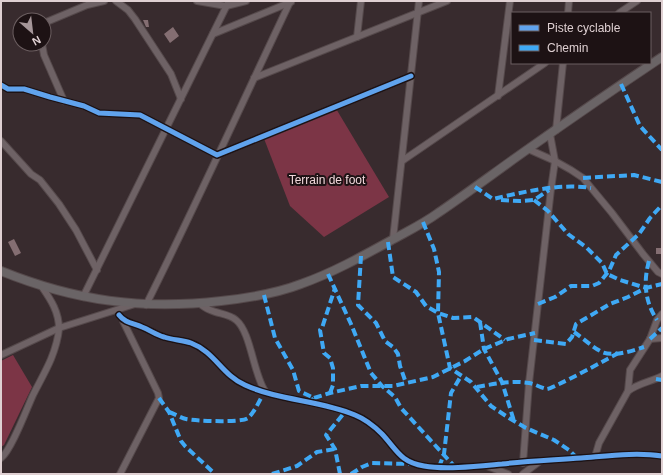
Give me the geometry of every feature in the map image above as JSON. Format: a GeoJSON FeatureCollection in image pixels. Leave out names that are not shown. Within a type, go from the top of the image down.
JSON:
{"type":"FeatureCollection","features":[{"type":"Feature","properties":{"kind":"main road"},"geometry":{"type":"LineString","coordinates":[[1,272],[42,287],[83,298],[146,305],[200,304],[264,295],[299,285],[335,270],[437,214],[528,149],[662,57]]}},
{"type":"Feature","properties":{"kind":"street"},"geometry":{"type":"LineString","coordinates":[[52,19],[86,5],[104,1]]}},
{"type":"Feature","properties":{"kind":"street"},"geometry":{"type":"LineString","coordinates":[[116,1],[128,10],[135,19],[171,74],[181,99]]}},
{"type":"Feature","properties":{"kind":"street"},"geometry":{"type":"LineString","coordinates":[[197,1],[227,4],[246,1]]}},
{"type":"Feature","properties":{"kind":"street"},"geometry":{"type":"LineString","coordinates":[[213,34],[290,1]]}},
{"type":"Feature","properties":{"kind":"street"},"geometry":{"type":"LineString","coordinates":[[146,305],[187,222],[290,1]]}},
{"type":"Feature","properties":{"kind":"street"},"geometry":{"type":"LineString","coordinates":[[357,37],[361,1]]}},
{"type":"Feature","properties":{"kind":"street"},"geometry":{"type":"LineString","coordinates":[[393,239],[419,1]]}},
{"type":"Feature","properties":{"kind":"street"},"geometry":{"type":"LineString","coordinates":[[254,78],[447,1]]}},
{"type":"Feature","properties":{"kind":"street"},"geometry":{"type":"LineString","coordinates":[[498,96],[510,1]]}},
{"type":"Feature","properties":{"kind":"street"},"geometry":{"type":"LineString","coordinates":[[568,12],[569,1]]}},
{"type":"Feature","properties":{"kind":"street"},"geometry":{"type":"LineString","coordinates":[[620,12],[627,4],[636,1]]}},
{"type":"Feature","properties":{"kind":"street"},"geometry":{"type":"LineString","coordinates":[[83,298],[227,4]]}},
{"type":"Feature","properties":{"kind":"street"},"geometry":{"type":"LineString","coordinates":[[43,52],[64,101]]}},
{"type":"Feature","properties":{"kind":"street"},"geometry":{"type":"LineString","coordinates":[[402,161],[544,64]]}},
{"type":"Feature","properties":{"kind":"street"},"geometry":{"type":"LineString","coordinates":[[523,463],[529,383],[555,161],[553,132],[563,64]]}},
{"type":"Feature","properties":{"kind":"street"},"geometry":{"type":"LineString","coordinates":[[1,84],[8,89],[24,89],[84,106],[99,112],[140,115],[217,155],[411,76]]}},
{"type":"Feature","properties":{"kind":"street"},"geometry":{"type":"LineString","coordinates":[[1,141],[31,174],[40,180],[59,204],[76,230],[96,270]]}},
{"type":"Feature","properties":{"kind":"street"},"geometry":{"type":"LineString","coordinates":[[528,149],[555,161],[583,178],[643,254],[658,272],[662,274]]}},
{"type":"Feature","properties":{"kind":"street"},"geometry":{"type":"LineString","coordinates":[[1,458],[8,449],[58,341],[59,328],[57,312],[53,303],[42,287]]}},
{"type":"Feature","properties":{"kind":"street"},"geometry":{"type":"LineString","coordinates":[[1,355],[59,328],[135,304]]}},
{"type":"Feature","properties":{"kind":"street"},"geometry":{"type":"LineString","coordinates":[[200,304],[211,311],[234,319],[241,325],[245,333],[261,386],[265,391]]}},
{"type":"Feature","properties":{"kind":"street"},"geometry":{"type":"LineString","coordinates":[[595,457],[599,443],[628,391],[630,370],[650,339],[657,320],[662,314]]}},
{"type":"Feature","properties":{"kind":"street"},"geometry":{"type":"LineString","coordinates":[[119,315],[123,320],[159,398],[120,474]]}},
{"type":"Feature","properties":{"kind":"street"},"geometry":{"type":"LineString","coordinates":[[123,320],[165,337],[200,347],[208,352],[224,371],[237,381],[250,387],[295,400],[310,402],[356,416],[382,434],[398,454],[415,464],[439,467],[486,466],[541,460],[624,455],[662,456]]}},
{"type":"Feature","properties":{"kind":"street"},"geometry":{"type":"LineString","coordinates":[[650,339],[662,338]]}},
{"type":"Feature","properties":{"kind":"street"},"geometry":{"type":"LineString","coordinates":[[628,391],[637,385],[649,382],[662,376]]}},
{"type":"Feature","properties":{"kind":"street"},"geometry":{"type":"LineString","coordinates":[[523,474],[541,460]]}},
{"type":"Feature","properties":{"kind":"street"},"geometry":{"type":"LineString","coordinates":[[466,474],[469,466]]}},
{"type":"Feature","properties":{"kind":"street"},"geometry":{"type":"LineString","coordinates":[[486,466],[508,474]]}},
{"type":"Feature","properties":{"kind":"green space","name":"Terrain de foot"},"geometry":{"type":"Polygon","coordinates":[[[335,107],[389,197],[324,237],[290,206],[263,136],[335,107]]]}},
{"type":"Feature","properties":{"kind":"green space"},"geometry":{"type":"Polygon","coordinates":[[[13,355],[32,387],[4,445],[1,447],[1,361],[13,355]]]}},
{"type":"Feature","properties":{"kind":"building"},"geometry":{"type":"Polygon","coordinates":[[[143,20],[148,20],[149,27],[146,27],[143,20]]]}},
{"type":"Feature","properties":{"kind":"building"},"geometry":{"type":"Polygon","coordinates":[[[173,27],[179,36],[170,43],[164,34],[173,27]]]}},
{"type":"Feature","properties":{"kind":"building"},"geometry":{"type":"Polygon","coordinates":[[[14,239],[21,253],[15,256],[8,242],[14,239]]]}},
{"type":"Feature","properties":{"kind":"building"},"geometry":{"type":"Polygon","coordinates":[[[656,248],[662,248],[662,254],[656,254],[656,248]]]}},
{"type":"Feature","properties":{"kind":"marked path"},"geometry":{"type":"LineString","coordinates":[[621,84],[640,126],[662,150]]}},
{"type":"Feature","properties":{"kind":"marked path"},"geometry":{"type":"LineString","coordinates":[[583,178],[634,175],[662,182]]}},
{"type":"Feature","properties":{"kind":"marked path"},"geometry":{"type":"LineString","coordinates":[[475,187],[493,199],[554,187],[591,188]]}},
{"type":"Feature","properties":{"kind":"marked path"},"geometry":{"type":"LineString","coordinates":[[501,200],[534,200],[549,190]]}},
{"type":"Feature","properties":{"kind":"marked path"},"geometry":{"type":"LineString","coordinates":[[534,200],[548,211],[568,234],[586,247],[602,263],[607,274],[620,280],[646,288]]}},
{"type":"Feature","properties":{"kind":"marked path"},"geometry":{"type":"LineString","coordinates":[[538,304],[555,297],[571,286],[592,286],[599,283],[609,271],[616,255],[639,234],[650,218],[662,205]]}},
{"type":"Feature","properties":{"kind":"marked path"},"geometry":{"type":"LineString","coordinates":[[423,222],[434,249],[439,272],[438,313],[450,368],[471,382],[491,406],[526,428],[554,440],[569,450],[577,458]]}},
{"type":"Feature","properties":{"kind":"marked path"},"geometry":{"type":"LineString","coordinates":[[388,242],[393,277],[416,292],[426,306],[438,313],[453,318],[473,317],[505,340]]}},
{"type":"Feature","properties":{"kind":"marked path"},"geometry":{"type":"LineString","coordinates":[[361,256],[358,305],[376,323],[385,341],[393,347],[398,354],[400,366],[406,383]]}},
{"type":"Feature","properties":{"kind":"marked path"},"geometry":{"type":"LineString","coordinates":[[649,261],[646,277],[646,292],[650,306],[657,320]]}},
{"type":"Feature","properties":{"kind":"marked path"},"geometry":{"type":"LineString","coordinates":[[328,274],[371,373],[382,386],[395,397],[401,408],[455,467]]}},
{"type":"Feature","properties":{"kind":"marked path"},"geometry":{"type":"LineString","coordinates":[[534,340],[566,344],[572,337],[576,324],[610,304],[646,288],[662,284]]}},
{"type":"Feature","properties":{"kind":"marked path"},"geometry":{"type":"LineString","coordinates":[[330,393],[333,385],[333,368],[330,358],[324,353],[320,330],[322,328],[335,288]]}},
{"type":"Feature","properties":{"kind":"marked path"},"geometry":{"type":"LineString","coordinates":[[264,295],[275,338],[293,370],[299,391],[314,398],[311,401]]}},
{"type":"Feature","properties":{"kind":"marked path"},"geometry":{"type":"LineString","coordinates":[[480,322],[484,349],[502,382],[514,421]]}},
{"type":"Feature","properties":{"kind":"marked path"},"geometry":{"type":"LineString","coordinates":[[650,339],[662,328]]}},
{"type":"Feature","properties":{"kind":"marked path"},"geometry":{"type":"LineString","coordinates":[[574,332],[602,352],[612,354],[623,353],[644,347]]}},
{"type":"Feature","properties":{"kind":"marked path"},"geometry":{"type":"LineString","coordinates":[[314,398],[361,386],[393,386],[433,377],[465,361],[484,349],[508,339],[535,333]]}},
{"type":"Feature","properties":{"kind":"marked path"},"geometry":{"type":"LineString","coordinates":[[477,387],[522,382],[547,389],[570,379],[618,353]]}},
{"type":"Feature","properties":{"kind":"marked path"},"geometry":{"type":"LineString","coordinates":[[439,467],[444,454],[451,393],[461,376]]}},
{"type":"Feature","properties":{"kind":"marked path"},"geometry":{"type":"LineString","coordinates":[[656,379],[662,380]]}},
{"type":"Feature","properties":{"kind":"marked path"},"geometry":{"type":"LineString","coordinates":[[169,412],[191,420],[244,420],[253,412],[265,391]]}},
{"type":"Feature","properties":{"kind":"marked path"},"geometry":{"type":"LineString","coordinates":[[159,398],[169,412],[181,441],[215,474]]}},
{"type":"Feature","properties":{"kind":"marked path"},"geometry":{"type":"LineString","coordinates":[[340,474],[335,449],[326,435],[345,412]]}},
{"type":"Feature","properties":{"kind":"marked path"},"geometry":{"type":"LineString","coordinates":[[272,474],[297,466],[317,452],[335,449]]}},
{"type":"Feature","properties":{"kind":"marked path"},"geometry":{"type":"LineString","coordinates":[[351,474],[372,463],[410,464]]}},
{"type":"Feature","properties":{"kind":"cycle path"},"geometry":{"type":"LineString","coordinates":[[1,85],[8,89],[24,89],[84,106],[99,113],[140,115],[217,155],[411,76]]}},
{"type":"Feature","properties":{"kind":"cycle path"},"geometry":{"type":"LineString","coordinates":[[119,315],[121,318],[158,335],[188,342],[199,347],[237,381],[245,385],[272,394],[328,406],[359,417],[370,423],[379,431],[404,458],[409,462],[416,464],[453,468],[622,455],[642,454],[662,456]]}}]}
